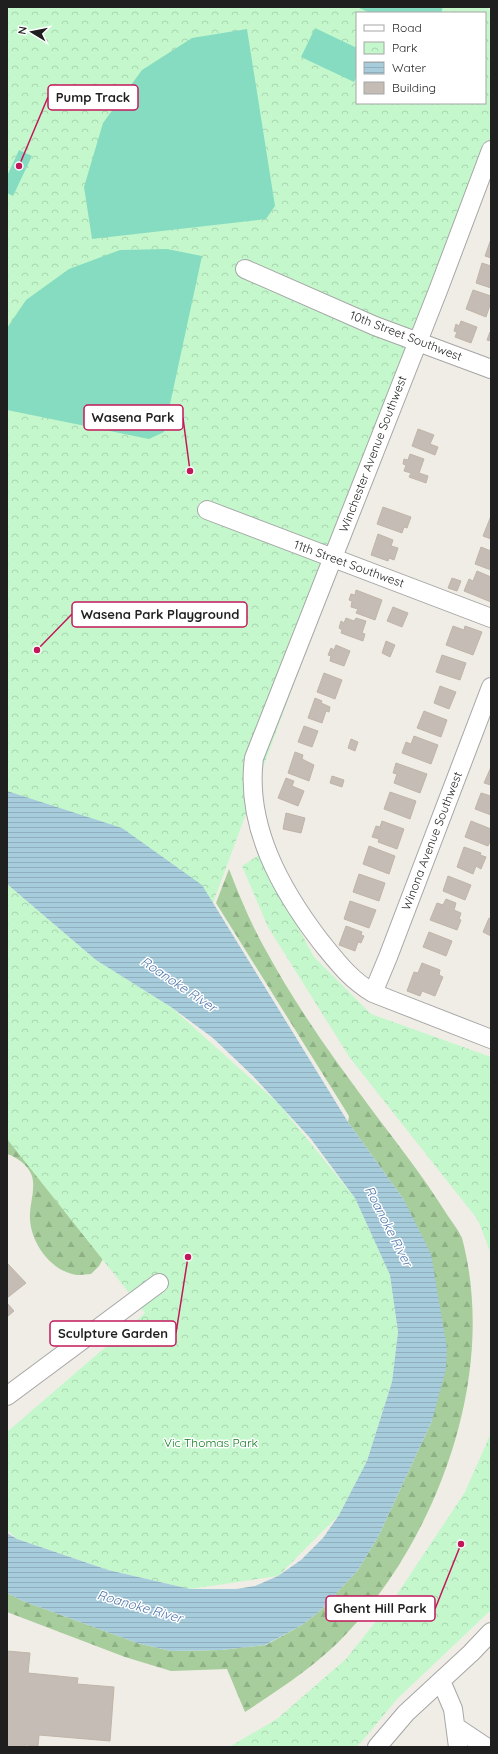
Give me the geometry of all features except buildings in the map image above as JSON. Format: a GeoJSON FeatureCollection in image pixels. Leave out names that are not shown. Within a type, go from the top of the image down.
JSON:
{"type":"FeatureCollection","features":[{"type":"Feature","properties":{"kind":"street","name":"Winchester Avenue Southwest"},"geometry":{"type":"LineString","coordinates":[[491,150],[254,758],[252,791],[255,810],[266,848],[277,875],[303,918],[333,957],[357,983],[373,993],[491,1039]]}},
{"type":"Feature","properties":{"kind":"street","name":"10th Street Southwest"},"geometry":{"type":"LineString","coordinates":[[245,269],[375,326],[491,369]]}},
{"type":"Feature","properties":{"kind":"street","name":"11th Street Southwest"},"geometry":{"type":"LineString","coordinates":[[207,510],[491,618]]}},
{"type":"Feature","properties":{"kind":"street","name":"Winona Avenue Southwest"},"geometry":{"type":"LineString","coordinates":[[373,993],[491,688]]}},
{"type":"Feature","properties":{"kind":"street"},"geometry":{"type":"LineString","coordinates":[[7,1396],[159,1284]]}},
{"type":"Feature","properties":{"kind":"street"},"geometry":{"type":"LineString","coordinates":[[377,1747],[406,1713],[471,1653],[491,1632]]}},
{"type":"Feature","properties":{"kind":"street"},"geometry":{"type":"LineString","coordinates":[[440,1681],[453,1709],[458,1747]]}},
{"type":"Feature","properties":{"kind":"street"},"geometry":{"type":"LineString","coordinates":[[456,1727],[486,1747]]}},
{"type":"Feature","properties":{"kind":"green space"},"geometry":{"type":"Polygon","coordinates":[[[11,7],[487,7],[491,12],[491,150],[213,903],[155,852],[7,793],[7,10],[11,7]]]}},
{"type":"Feature","properties":{"kind":"green space"},"geometry":{"type":"Polygon","coordinates":[[[357,7],[443,7],[441,12],[368,12],[357,7]]]}},
{"type":"Feature","properties":{"kind":"green space"},"geometry":{"type":"Polygon","coordinates":[[[315,28],[356,48],[356,77],[354,82],[301,57],[315,28]]]}},
{"type":"Feature","properties":{"kind":"green space"},"geometry":{"type":"Polygon","coordinates":[[[247,29],[275,206],[266,219],[92,239],[84,187],[103,123],[142,70],[192,38],[247,29]]]}},
{"type":"Feature","properties":{"kind":"green space"},"geometry":{"type":"Polygon","coordinates":[[[19,150],[32,156],[13,196],[7,193],[7,176],[19,150]]]}},
{"type":"Feature","properties":{"kind":"green space"},"geometry":{"type":"Polygon","coordinates":[[[167,249],[202,256],[164,432],[149,439],[7,410],[7,328],[26,300],[69,269],[120,250],[167,249]]]}},
{"type":"Feature","properties":{"kind":"green space"},"geometry":{"type":"Polygon","coordinates":[[[259,855],[314,957],[371,1014],[491,1057],[491,1254],[478,1220],[350,1058],[268,927],[242,866],[259,855]]]}},
{"type":"Feature","properties":{"kind":"green space"},"geometry":{"type":"Polygon","coordinates":[[[229,869],[259,938],[300,1008],[341,1068],[418,1172],[459,1231],[462,1238],[471,1290],[472,1343],[466,1396],[453,1448],[434,1499],[409,1548],[381,1592],[337,1644],[299,1675],[245,1712],[227,1669],[171,1671],[125,1657],[7,1612],[7,1593],[23,1601],[137,1643],[171,1651],[221,1650],[266,1645],[302,1625],[321,1610],[358,1570],[378,1537],[432,1421],[404,1200],[348,1122],[349,1116],[216,903],[229,869]]]}},
{"type":"Feature","properties":{"kind":"green space","name":"Vic Thomas Park"},"geometry":{"type":"Polygon","coordinates":[[[7,884],[96,960],[171,1007],[278,1103],[355,1198],[390,1275],[398,1332],[392,1382],[367,1461],[339,1515],[278,1576],[190,1589],[108,1570],[17,1539],[7,1530],[7,1432],[145,1313],[7,1139],[7,884]]]}},
{"type":"Feature","properties":{"kind":"green space"},"geometry":{"type":"Polygon","coordinates":[[[7,1072],[105,1255],[99,1266],[91,1274],[74,1275],[56,1266],[43,1253],[34,1236],[30,1219],[30,1208],[33,1192],[32,1176],[28,1168],[22,1162],[7,1154],[7,1072]]]}},
{"type":"Feature","properties":{"kind":"green space"},"geometry":{"type":"Polygon","coordinates":[[[491,1433],[491,1610],[398,1698],[357,1747],[229,1747],[277,1719],[346,1659],[396,1596],[465,1492],[491,1433]]]}},
{"type":"Feature","properties":{"kind":"water","name":"Roanoke River"},"geometry":{"type":"Polygon","coordinates":[[[7,791],[122,828],[202,885],[348,1122],[404,1200],[431,1254],[447,1348],[446,1369],[432,1421],[378,1537],[358,1570],[321,1610],[302,1625],[265,1645],[221,1650],[171,1651],[137,1643],[23,1601],[7,1593],[7,1533],[17,1539],[108,1570],[190,1589],[236,1589],[255,1586],[278,1576],[301,1560],[323,1538],[339,1515],[367,1461],[392,1382],[398,1332],[390,1275],[355,1198],[311,1139],[253,1076],[213,1038],[171,1007],[96,960],[7,884],[7,791]]]}},
{"type":"Feature","properties":{"kind":"place","name":"Pump Track"},"geometry":{"type":"Point","coordinates":[19,166]}},
{"type":"Feature","properties":{"kind":"place","name":"Wasena Park"},"geometry":{"type":"Point","coordinates":[190,471]}},
{"type":"Feature","properties":{"kind":"place","name":"Wasena Park Playground"},"geometry":{"type":"Point","coordinates":[37,650]}},
{"type":"Feature","properties":{"kind":"place","name":"Sculpture Garden"},"geometry":{"type":"Point","coordinates":[188,1257]}},
{"type":"Feature","properties":{"kind":"place","name":"Ghent Hill Park"},"geometry":{"type":"Point","coordinates":[461,1544]}}]}
